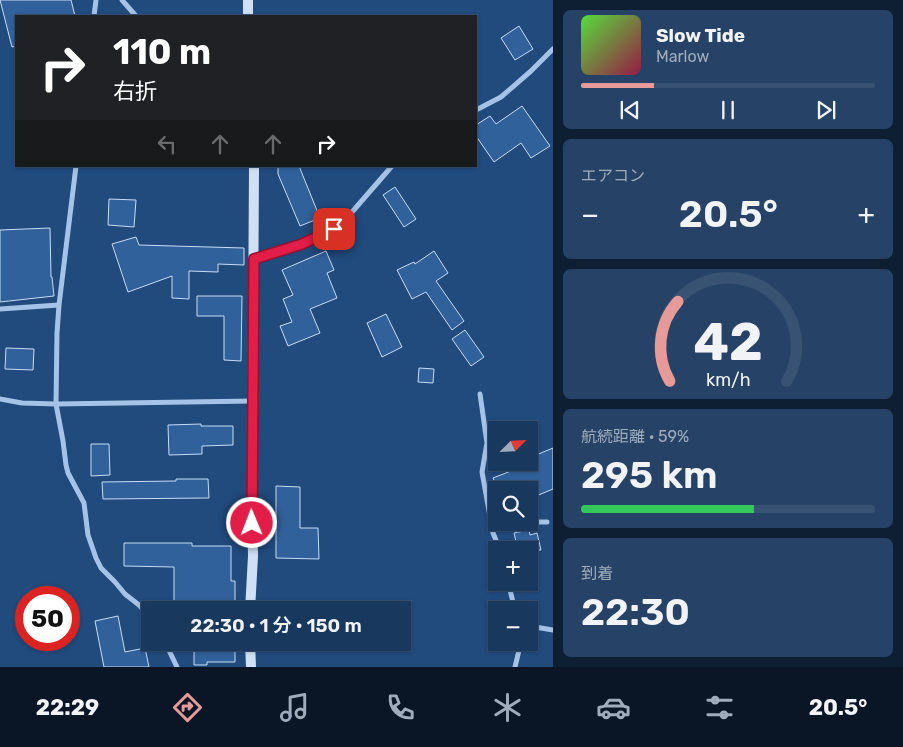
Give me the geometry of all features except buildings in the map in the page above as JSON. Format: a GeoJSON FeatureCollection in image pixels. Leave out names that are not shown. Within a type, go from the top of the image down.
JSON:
{"type":"FeatureCollection","features":[{"type":"Feature","properties":{"kind":"main road"},"geometry":{"type":"LineString","coordinates":[[248,0],[248,15]]}},
{"type":"Feature","properties":{"kind":"main road"},"geometry":{"type":"LineString","coordinates":[[250,601],[253,556],[254,167]]}},
{"type":"Feature","properties":{"kind":"main road"},"geometry":{"type":"LineString","coordinates":[[250,651],[251,667]]}},
{"type":"Feature","properties":{"kind":"street"},"geometry":{"type":"LineString","coordinates":[[94,15],[96,0]]}},
{"type":"Feature","properties":{"kind":"street"},"geometry":{"type":"LineString","coordinates":[[122,0],[135,15]]}},
{"type":"Feature","properties":{"kind":"street"},"geometry":{"type":"LineString","coordinates":[[477,109],[501,96],[531,72],[553,49]]}},
{"type":"Feature","properties":{"kind":"street"},"geometry":{"type":"LineString","coordinates":[[76,167],[60,305],[56,404],[68,473],[84,503],[88,535],[96,558],[101,568],[125,594],[141,606]]}},
{"type":"Feature","properties":{"kind":"street"},"geometry":{"type":"LineString","coordinates":[[254,259],[302,244],[334,229],[346,219],[391,167]]}},
{"type":"Feature","properties":{"kind":"street"},"geometry":{"type":"LineString","coordinates":[[0,309],[60,305]]}},
{"type":"Feature","properties":{"kind":"street"},"geometry":{"type":"LineString","coordinates":[[480,394],[486,443],[482,472],[488,496]]}},
{"type":"Feature","properties":{"kind":"street"},"geometry":{"type":"LineString","coordinates":[[0,399],[22,403],[56,404],[253,401]]}},
{"type":"Feature","properties":{"kind":"street"},"geometry":{"type":"LineString","coordinates":[[538,522],[547,522]]}},
{"type":"Feature","properties":{"kind":"street"},"geometry":{"type":"LineString","coordinates":[[538,628],[553,630]]}},
{"type":"Feature","properties":{"kind":"street"},"geometry":{"type":"LineString","coordinates":[[170,651],[177,667]]}},
{"type":"Feature","properties":{"kind":"street"},"geometry":{"type":"LineString","coordinates":[[515,667],[519,651]]}},
{"type":"Feature","properties":{"kind":"route"},"geometry":{"type":"LineString","coordinates":[[252,523],[254,259],[302,244],[334,229]]}}]}
